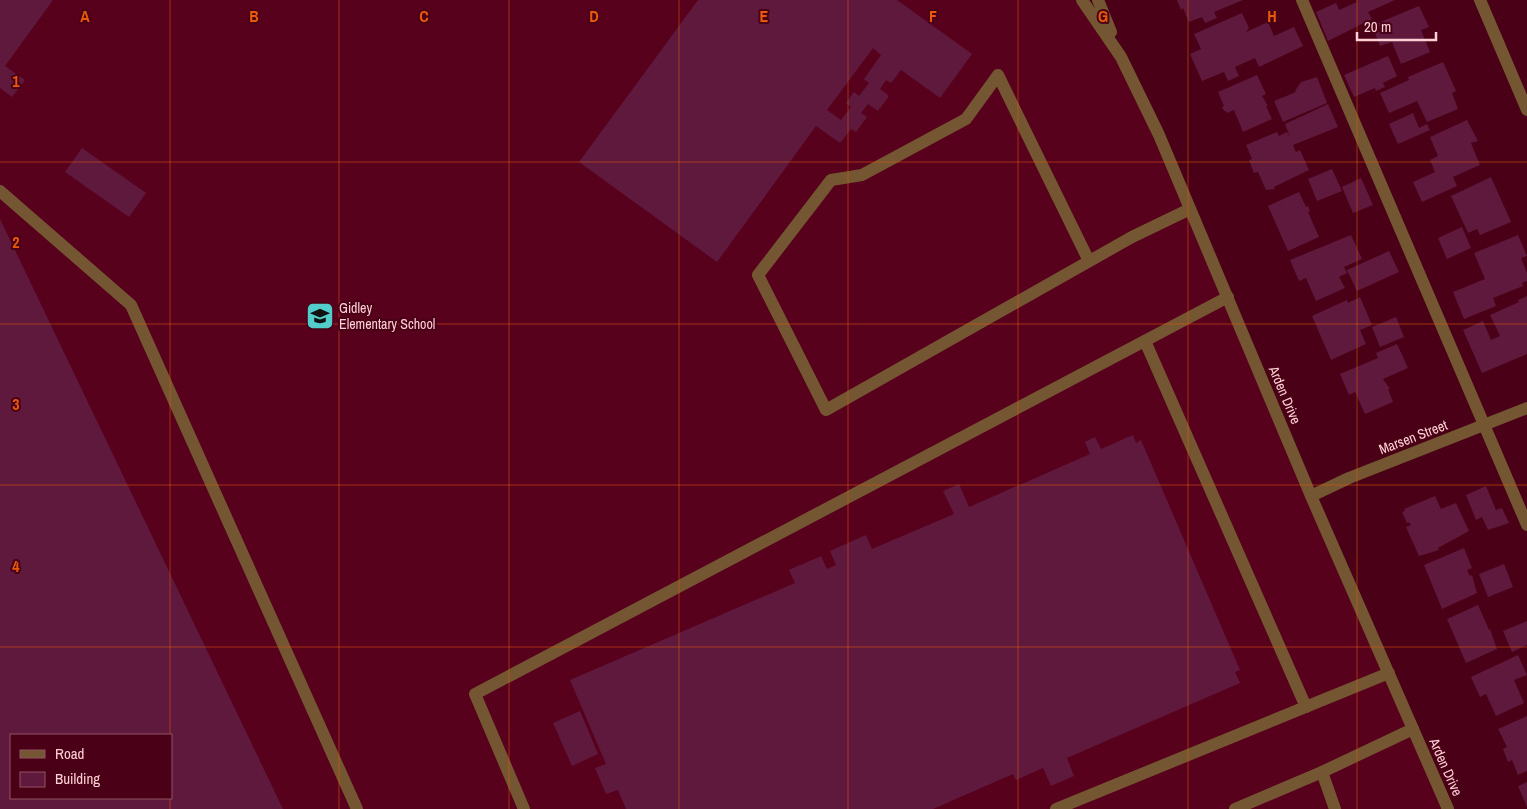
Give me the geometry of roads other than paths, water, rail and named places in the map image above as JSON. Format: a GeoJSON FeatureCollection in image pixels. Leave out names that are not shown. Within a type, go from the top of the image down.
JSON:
{"type":"FeatureCollection","features":[{"type":"Feature","properties":{"kind":"street","name":"Arden Drive"},"geometry":{"type":"LineString","coordinates":[[1082,0],[1121,58],[1159,135],[1311,496],[1448,809]]}},
{"type":"Feature","properties":{"kind":"street"},"geometry":{"type":"LineString","coordinates":[[1098,0],[1121,58]]}},
{"type":"Feature","properties":{"kind":"street"},"geometry":{"type":"LineString","coordinates":[[1302,0],[1527,525]]}},
{"type":"Feature","properties":{"kind":"street"},"geometry":{"type":"LineString","coordinates":[[1480,0],[1527,110]]}},
{"type":"Feature","properties":{"kind":"street"},"geometry":{"type":"LineString","coordinates":[[1089,261],[998,75],[966,119],[862,176],[831,180],[758,274],[826,410],[1132,237],[1190,209]]}},
{"type":"Feature","properties":{"kind":"street"},"geometry":{"type":"LineString","coordinates":[[0,191],[130,305],[357,809]]}},
{"type":"Feature","properties":{"kind":"street"},"geometry":{"type":"LineString","coordinates":[[524,809],[475,694],[1228,297]]}},
{"type":"Feature","properties":{"kind":"street"},"geometry":{"type":"LineString","coordinates":[[1145,341],[1306,707]]}},
{"type":"Feature","properties":{"kind":"street","name":"Marsen Street"},"geometry":{"type":"LineString","coordinates":[[1311,496],[1349,478],[1527,408]]}},
{"type":"Feature","properties":{"kind":"street"},"geometry":{"type":"LineString","coordinates":[[1056,809],[1389,673]]}},
{"type":"Feature","properties":{"kind":"street"},"geometry":{"type":"LineString","coordinates":[[1235,809],[1322,772],[1413,729]]}},
{"type":"Feature","properties":{"kind":"street"},"geometry":{"type":"LineString","coordinates":[[1322,772],[1335,809]]}},
{"type":"Feature","properties":{"kind":"place","name":"Gidley Elementary School"},"geometry":{"type":"Point","coordinates":[320,316]}}]}
